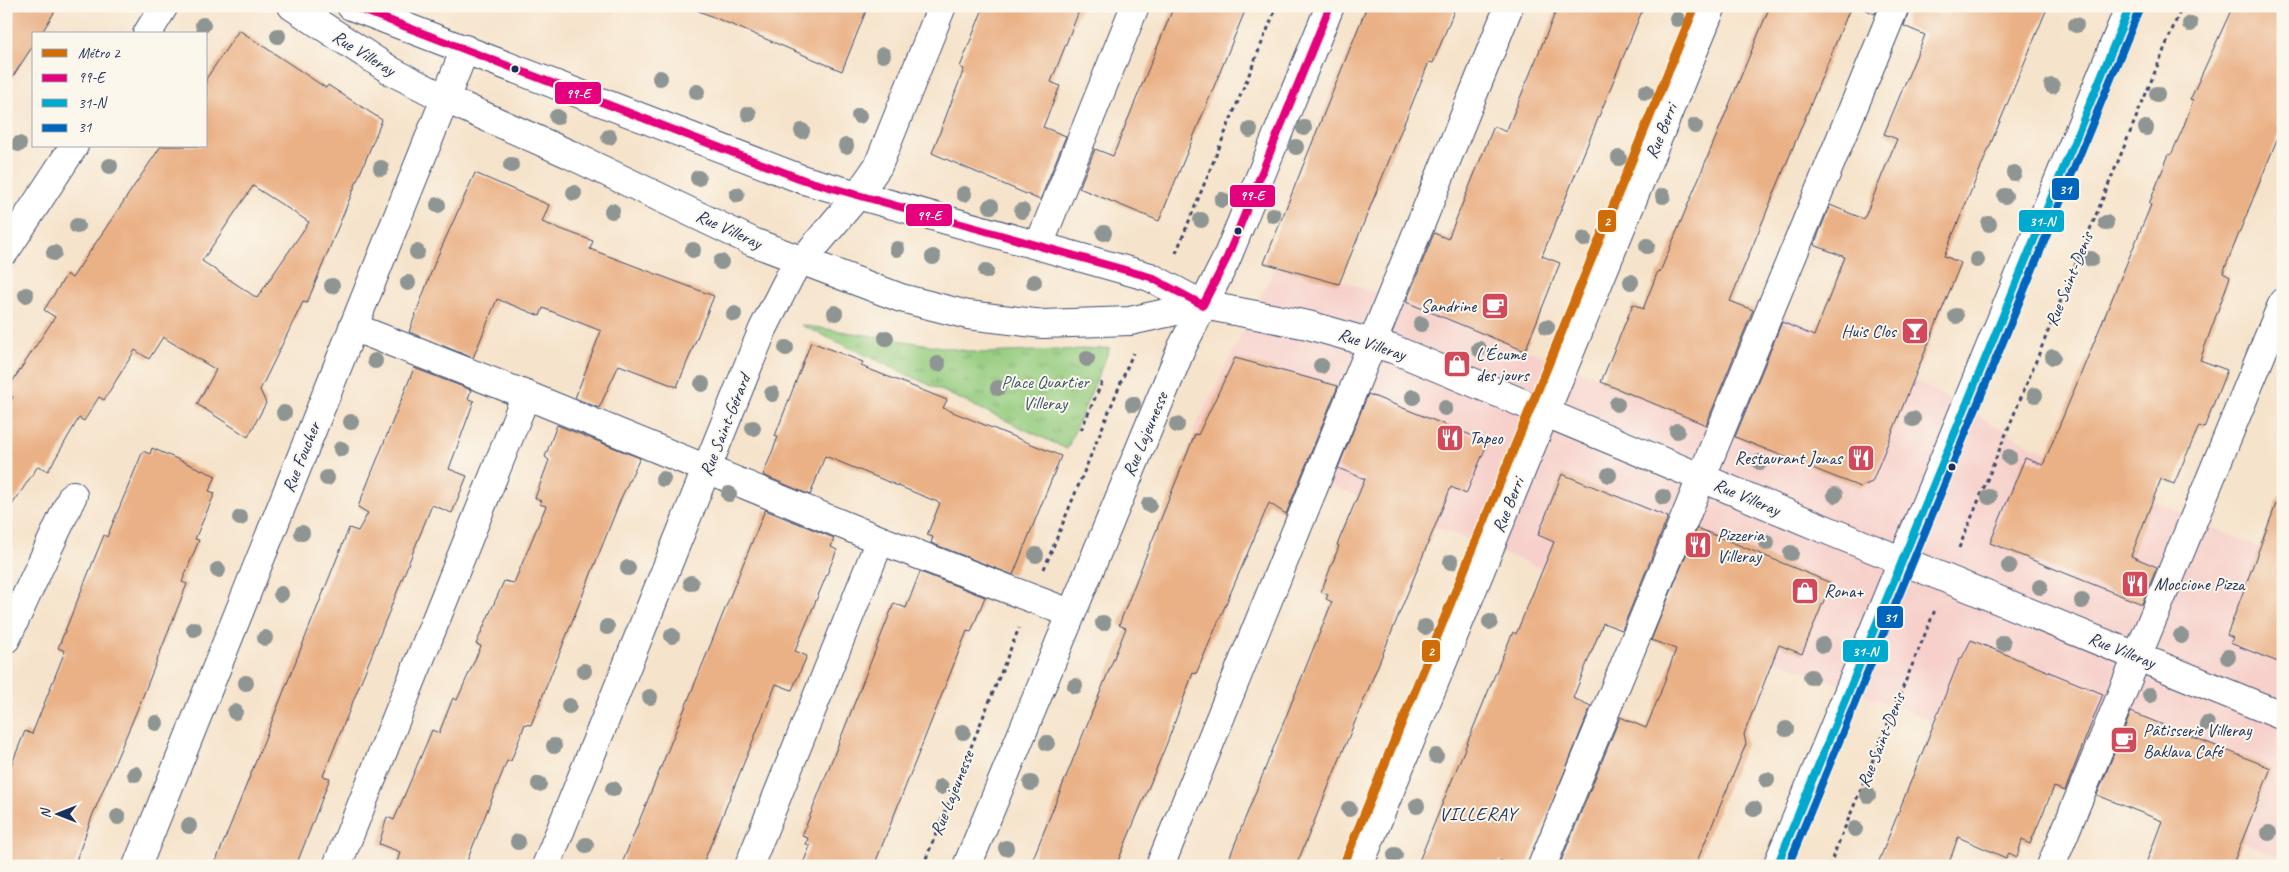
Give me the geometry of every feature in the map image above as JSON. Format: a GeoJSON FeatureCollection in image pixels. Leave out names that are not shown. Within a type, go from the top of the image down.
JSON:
{"type":"FeatureCollection","features":[{"type":"Feature","properties":{"kind":"street"},"geometry":{"type":"LineString","coordinates":[[147,32],[164,6]]}},
{"type":"Feature","properties":{"kind":"street","name":"Rue Villeray"},"geometry":{"type":"LineString","coordinates":[[292,6],[393,72],[446,99],[569,154],[753,242],[901,298],[968,315],[1043,324],[1130,321],[1203,305]]}},
{"type":"Feature","properties":{"kind":"street","name":"Rue Villeray"},"geometry":{"type":"LineString","coordinates":[[351,6],[804,180],[1150,276],[1203,305],[1308,325],[1372,342],[2283,716]]}},
{"type":"Feature","properties":{"kind":"street","name":"Rue Saint-Gérard"},"geometry":{"type":"LineString","coordinates":[[546,866],[766,322],[792,274],[857,196],[878,166],[942,6]]}},
{"type":"Feature","properties":{"kind":"street"},"geometry":{"type":"LineString","coordinates":[[1039,245],[1136,6]]}},
{"type":"Feature","properties":{"kind":"street","name":"Rue Lajeunesse"},"geometry":{"type":"LineString","coordinates":[[967,866],[1070,613],[1182,347],[1226,260],[1330,6]]}},
{"type":"Feature","properties":{"kind":"street"},"geometry":{"type":"LineString","coordinates":[[1160,866],[1509,6]]}},
{"type":"Feature","properties":{"kind":"street","name":"Rue Berri"},"geometry":{"type":"LineString","coordinates":[[1359,866],[1712,6]]}},
{"type":"Feature","properties":{"kind":"street"},"geometry":{"type":"LineString","coordinates":[[1542,866],[1895,6]]}},
{"type":"Feature","properties":{"kind":"street"},"geometry":{"type":"LineString","coordinates":[[1777,866],[2130,6]]}},
{"type":"Feature","properties":{"kind":"street","name":"Rue Foucher"},"geometry":{"type":"LineString","coordinates":[[137,866],[465,49]]}},
{"type":"Feature","properties":{"kind":"street"},"geometry":{"type":"LineString","coordinates":[[6,250],[73,148]]}},
{"type":"Feature","properties":{"kind":"street"},"geometry":{"type":"LineString","coordinates":[[2051,866],[2283,302]]}},
{"type":"Feature","properties":{"kind":"street"},"geometry":{"type":"LineString","coordinates":[[353,327],[526,395],[880,540],[1070,613]]}},
{"type":"Feature","properties":{"kind":"street"},"geometry":{"type":"LineString","coordinates":[[337,866],[526,395]]}},
{"type":"Feature","properties":{"kind":"street"},"geometry":{"type":"LineString","coordinates":[[6,639],[73,496]]}},
{"type":"Feature","properties":{"kind":"street"},"geometry":{"type":"LineString","coordinates":[[749,866],[880,540]]}},
{"type":"Feature","properties":{"kind":"path"},"geometry":{"type":"LineString","coordinates":[[1182,240],[1277,6]]}},
{"type":"Feature","properties":{"kind":"path","name":"Rue Saint-Denis"},"geometry":{"type":"LineString","coordinates":[[1958,552],[2182,6]]}},
{"type":"Feature","properties":{"kind":"path"},"geometry":{"type":"LineString","coordinates":[[1042,573],[1135,349]]}},
{"type":"Feature","properties":{"kind":"path"},"geometry":{"type":"LineString","coordinates":[[1081,430],[1102,382]]}},
{"type":"Feature","properties":{"kind":"path","name":"Rue Saint-Denis"},"geometry":{"type":"LineString","coordinates":[[1829,866],[1933,613]]}},
{"type":"Feature","properties":{"kind":"path","name":"Rue Lajeunesse"},"geometry":{"type":"LineString","coordinates":[[923,866],[1023,619]]}},
{"type":"Feature","properties":{"kind":"shaded area"},"geometry":{"type":"Polygon","coordinates":[[[1279,259],[1408,304],[1603,379],[1707,422],[1755,300],[1916,381],[2032,446],[2283,559],[2283,858],[1193,432],[1279,259]]]}},
{"type":"Feature","properties":{"kind":"green space","name":"Place Quartier Villeray"},"geometry":{"type":"Polygon","coordinates":[[[801,325],[981,353],[1110,348],[1067,449],[801,325]]]}},
{"type":"Feature","properties":{"kind":"building"},"geometry":{"type":"Polygon","coordinates":[[[6,6],[58,6],[42,32],[32,32],[32,47],[6,87],[6,6]]]}},
{"type":"Feature","properties":{"kind":"building"},"geometry":{"type":"Polygon","coordinates":[[[687,6],[868,6],[842,71],[687,6]]]}},
{"type":"Feature","properties":{"kind":"building"},"geometry":{"type":"Polygon","coordinates":[[[984,6],[1081,6],[1051,82],[1060,86],[1043,127],[1066,136],[1040,200],[932,153],[964,69],[960,67],[984,6]]]}},
{"type":"Feature","properties":{"kind":"building"},"geometry":{"type":"Polygon","coordinates":[[[1174,6],[1247,6],[1159,221],[1079,188],[1095,149],[1113,156],[1174,6]]]}},
{"type":"Feature","properties":{"kind":"building"},"geometry":{"type":"Polygon","coordinates":[[[1367,6],[1456,6],[1433,63],[1429,62],[1339,284],[1264,263],[1367,6]]]}},
{"type":"Feature","properties":{"kind":"building"},"geometry":{"type":"Polygon","coordinates":[[[1558,6],[1644,6],[1542,256],[1560,263],[1525,351],[1406,302],[1434,233],[1448,239],[1494,126],[1506,132],[1558,6]]]}},
{"type":"Feature","properties":{"kind":"building"},"geometry":{"type":"Polygon","coordinates":[[[1770,6],[1851,6],[1730,301],[1753,310],[1706,425],[1601,382],[1633,304],[1643,309],[1658,271],[1660,272],[1770,6]]]}},
{"type":"Feature","properties":{"kind":"building"},"geometry":{"type":"Polygon","coordinates":[[[1858,6],[1878,6],[1875,14],[1858,6]]]}},
{"type":"Feature","properties":{"kind":"building"},"geometry":{"type":"Polygon","coordinates":[[[1910,6],[2048,6],[1944,256],[1961,263],[1872,482],[1860,487],[1735,437],[1782,322],[1814,336],[1845,257],[1814,245],[1830,205],[1864,219],[1897,139],[1884,134],[1925,35],[1904,26],[1910,6]]]}},
{"type":"Feature","properties":{"kind":"building"},"geometry":{"type":"Polygon","coordinates":[[[2233,6],[2283,6],[2283,110],[2276,124],[2282,127],[2223,273],[2230,277],[2200,360],[2227,370],[2204,428],[2199,426],[2174,484],[2161,479],[2131,556],[2157,567],[2142,604],[1990,543],[2025,458],[2043,465],[2151,205],[2149,204],[2169,154],[2171,155],[2183,128],[2193,101],[2190,100],[2233,6]]]}},
{"type":"Feature","properties":{"kind":"building"},"geometry":{"type":"Polygon","coordinates":[[[239,30],[326,88],[328,85],[382,120],[307,303],[303,302],[260,390],[266,403],[248,437],[197,404],[216,370],[163,337],[149,359],[135,350],[104,400],[99,397],[84,421],[79,418],[48,471],[38,466],[6,514],[6,410],[13,397],[6,391],[55,317],[44,310],[67,274],[72,278],[160,148],[208,148],[208,76],[239,30]],[[253,186],[202,261],[257,298],[309,222],[253,186]]]}},
{"type":"Feature","properties":{"kind":"building"},"geometry":{"type":"Polygon","coordinates":[[[475,173],[549,205],[542,222],[593,241],[590,249],[714,296],[677,387],[619,365],[599,408],[575,398],[601,331],[543,308],[540,316],[497,299],[473,358],[409,332],[435,262],[475,173]]]}},
{"type":"Feature","properties":{"kind":"building"},"geometry":{"type":"Polygon","coordinates":[[[811,342],[863,362],[861,366],[947,400],[943,408],[1061,456],[1013,575],[931,543],[933,537],[927,535],[940,503],[825,456],[810,495],[763,475],[778,437],[775,436],[811,342]]]}},
{"type":"Feature","properties":{"kind":"building"},"geometry":{"type":"Polygon","coordinates":[[[1235,358],[1338,386],[1286,514],[1269,503],[1196,674],[1193,673],[1167,743],[1116,866],[1030,866],[1126,628],[1119,625],[1195,434],[1198,435],[1235,358]]]}},
{"type":"Feature","properties":{"kind":"building"},"geometry":{"type":"Polygon","coordinates":[[[414,368],[471,390],[468,399],[474,401],[449,469],[467,476],[452,513],[432,505],[323,776],[330,778],[296,866],[214,866],[349,528],[358,531],[368,513],[358,507],[414,368]]]}},
{"type":"Feature","properties":{"kind":"building"},"geometry":{"type":"Polygon","coordinates":[[[1368,394],[1488,442],[1466,494],[1451,487],[1296,866],[1226,866],[1332,602],[1326,599],[1328,595],[1321,592],[1339,546],[1337,545],[1365,479],[1338,468],[1368,394]]]}},
{"type":"Feature","properties":{"kind":"building"},"geometry":{"type":"Polygon","coordinates":[[[557,425],[640,458],[622,496],[531,725],[525,724],[511,761],[507,761],[465,866],[396,866],[400,852],[379,844],[387,817],[394,820],[432,730],[439,733],[453,698],[457,700],[481,646],[476,644],[504,581],[514,583],[546,506],[539,504],[541,501],[535,498],[549,460],[545,457],[557,425]]]}},
{"type":"Feature","properties":{"kind":"building"},"geometry":{"type":"Polygon","coordinates":[[[152,448],[216,476],[209,491],[215,493],[195,539],[199,540],[182,582],[187,584],[141,701],[93,814],[74,866],[6,866],[6,778],[25,731],[32,734],[65,651],[58,648],[104,535],[107,537],[143,451],[150,454],[152,448]]]}},
{"type":"Feature","properties":{"kind":"building"},"geometry":{"type":"Polygon","coordinates":[[[1562,474],[1668,517],[1622,630],[1603,623],[1573,698],[1591,706],[1527,866],[1513,866],[1500,860],[1498,866],[1417,866],[1503,655],[1513,632],[1516,634],[1554,542],[1538,535],[1562,474]]]}},
{"type":"Feature","properties":{"kind":"building"},"geometry":{"type":"Polygon","coordinates":[[[2279,496],[2283,496],[2283,664],[2230,643],[2233,638],[2227,635],[2279,496]]]}},
{"type":"Feature","properties":{"kind":"building"},"geometry":{"type":"Polygon","coordinates":[[[765,510],[834,538],[831,547],[837,550],[795,651],[807,656],[792,690],[776,684],[702,866],[621,866],[765,510]]]}},
{"type":"Feature","properties":{"kind":"building"},"geometry":{"type":"Polygon","coordinates":[[[1697,528],[1831,583],[1802,654],[1779,645],[1744,734],[1746,744],[1695,866],[1559,866],[1620,717],[1646,728],[1660,694],[1676,649],[1651,640],[1697,528]]]}},
{"type":"Feature","properties":{"kind":"building"},"geometry":{"type":"Polygon","coordinates":[[[920,572],[985,597],[971,632],[967,631],[874,866],[802,866],[810,846],[806,844],[808,838],[802,836],[894,603],[906,608],[920,572]]]}},
{"type":"Feature","properties":{"kind":"building"},"geometry":{"type":"Polygon","coordinates":[[[1971,640],[2103,694],[2065,791],[2054,787],[2030,844],[2022,840],[2017,857],[2009,853],[2006,858],[1958,837],[1948,866],[1877,866],[1960,658],[1962,658],[1971,640]]]}},
{"type":"Feature","properties":{"kind":"building"},"geometry":{"type":"Polygon","coordinates":[[[2131,712],[2271,768],[2232,866],[2145,866],[2162,821],[2097,795],[2131,712]]]}},
{"type":"Feature","properties":{"kind":"metro line","name":"2"},"geometry":{"type":"LineString","coordinates":[[1343,866],[1695,6]]}},
{"type":"Feature","properties":{"kind":"transit line","name":"99-E"},"geometry":{"type":"LineString","coordinates":[[352,6],[804,180],[1150,277],[1203,305],[1226,260],[1330,6]]}},
{"type":"Feature","properties":{"kind":"transit line","name":"31-N"},"geometry":{"type":"LineString","coordinates":[[1777,866],[2130,6]]}},
{"type":"Feature","properties":{"kind":"transit line","name":"31"},"geometry":{"type":"LineString","coordinates":[[1788,866],[2139,10]]}},
{"type":"Feature","properties":{"kind":"place","name":"Sandrine"},"geometry":{"type":"Point","coordinates":[1495,306]}},
{"type":"Feature","properties":{"kind":"place","name":"Huis Clos"},"geometry":{"type":"Point","coordinates":[1915,331]}},
{"type":"Feature","properties":{"kind":"place","name":"L'Écume des jours"},"geometry":{"type":"Point","coordinates":[1457,364]}},
{"type":"Feature","properties":{"kind":"place","name":"Tapeo"},"geometry":{"type":"Point","coordinates":[1450,438]}},
{"type":"Feature","properties":{"kind":"place","name":"Restaurant Jonas"},"geometry":{"type":"Point","coordinates":[1861,458]}},
{"type":"Feature","properties":{"kind":"place","name":"Pizzeria Villeray"},"geometry":{"type":"Point","coordinates":[1698,545]}},
{"type":"Feature","properties":{"kind":"place","name":"Moccione Pizza"},"geometry":{"type":"Point","coordinates":[2135,584]}},
{"type":"Feature","properties":{"kind":"place","name":"Rona+"},"geometry":{"type":"Point","coordinates":[1805,591]}},
{"type":"Feature","properties":{"kind":"place","name":"Pâtisserie Villeray Baklava Café"},"geometry":{"type":"Point","coordinates":[2124,740]}},
{"type":"Feature","properties":{"kind":"district","name":"VILLERAY"},"geometry":{"type":"Point","coordinates":[1478,814]}}]}
